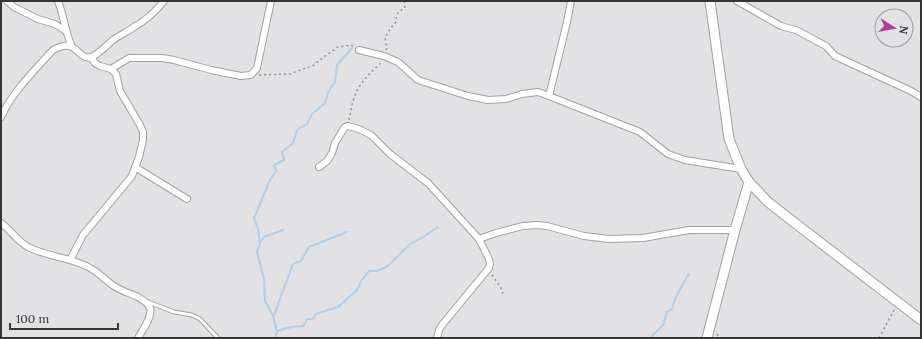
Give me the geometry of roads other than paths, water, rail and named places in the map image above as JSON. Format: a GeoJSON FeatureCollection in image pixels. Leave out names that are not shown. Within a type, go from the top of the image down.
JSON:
{"type":"FeatureCollection","features":[{"type":"Feature","properties":{"kind":"street"},"geometry":{"type":"LineString","coordinates":[[7,1],[14,7],[38,19],[55,24],[66,31]]}},
{"type":"Feature","properties":{"kind":"street"},"geometry":{"type":"LineString","coordinates":[[58,1],[72,47]]}},
{"type":"Feature","properties":{"kind":"street"},"geometry":{"type":"LineString","coordinates":[[91,58],[158,9],[164,1]]}},
{"type":"Feature","properties":{"kind":"street"},"geometry":{"type":"LineString","coordinates":[[111,69],[130,58],[162,58],[241,76],[251,75],[257,68],[271,1]]}},
{"type":"Feature","properties":{"kind":"street"},"geometry":{"type":"LineString","coordinates":[[549,96],[571,1]]}},
{"type":"Feature","properties":{"kind":"street"},"geometry":{"type":"LineString","coordinates":[[710,1],[729,139],[741,169],[749,182],[768,202],[921,320]]}},
{"type":"Feature","properties":{"kind":"street"},"geometry":{"type":"LineString","coordinates":[[737,1],[781,26],[796,30],[826,46],[835,56],[921,97]]}},
{"type":"Feature","properties":{"kind":"street"},"geometry":{"type":"LineString","coordinates":[[1,117],[18,89],[53,50],[60,47],[66,45],[72,47],[86,57],[91,58],[100,66],[111,69],[116,74],[120,91],[143,132],[143,140],[139,157],[128,181],[83,235],[70,260]]}},
{"type":"Feature","properties":{"kind":"street"},"geometry":{"type":"LineString","coordinates":[[360,50],[384,56],[398,62],[418,80],[468,96],[488,100],[506,99],[522,94],[538,92],[640,132],[668,154],[685,160],[741,169]]}},
{"type":"Feature","properties":{"kind":"street"},"geometry":{"type":"LineString","coordinates":[[319,167],[327,161],[332,154],[335,144],[343,130],[348,126],[371,135],[390,154],[428,183],[479,239],[490,259],[489,268],[442,325],[437,338]]}},
{"type":"Feature","properties":{"kind":"street"},"geometry":{"type":"LineString","coordinates":[[135,167],[187,199]]}},
{"type":"Feature","properties":{"kind":"street"},"geometry":{"type":"LineString","coordinates":[[707,338],[749,182]]}},
{"type":"Feature","properties":{"kind":"street"},"geometry":{"type":"LineString","coordinates":[[1,223],[27,246],[51,256],[70,260],[91,268],[115,287],[146,302],[150,307],[151,312],[138,338]]}},
{"type":"Feature","properties":{"kind":"street"},"geometry":{"type":"LineString","coordinates":[[479,239],[523,226],[537,225],[547,226],[584,236],[609,239],[643,238],[689,230],[735,230]]}},
{"type":"Feature","properties":{"kind":"lane"},"geometry":{"type":"LineString","coordinates":[[141,299],[174,312],[192,315],[200,319],[218,338]]}},
{"type":"Feature","properties":{"kind":"waterway"},"geometry":{"type":"LineString","coordinates":[[275,338],[277,332],[273,316],[265,301],[264,279],[257,252],[260,243],[258,229],[254,218],[270,180],[276,171],[274,165],[284,160],[282,152],[293,143],[297,130],[307,124],[312,114],[325,103],[328,92],[335,82],[337,65],[352,48]]}},
{"type":"Feature","properties":{"kind":"waterway"},"geometry":{"type":"LineString","coordinates":[[277,331],[291,327],[303,326],[307,319],[313,319],[316,314],[338,307],[358,289],[361,281],[369,271],[377,271],[388,266],[409,245],[438,227]]}},
{"type":"Feature","properties":{"kind":"waterway"},"geometry":{"type":"LineString","coordinates":[[260,243],[264,237],[283,230]]}},
{"type":"Feature","properties":{"kind":"waterway"},"geometry":{"type":"LineString","coordinates":[[274,315],[293,264],[301,261],[309,247],[347,232]]}},
{"type":"Feature","properties":{"kind":"waterway"},"geometry":{"type":"LineString","coordinates":[[651,338],[663,325],[667,312],[672,309],[689,274]]}}]}
